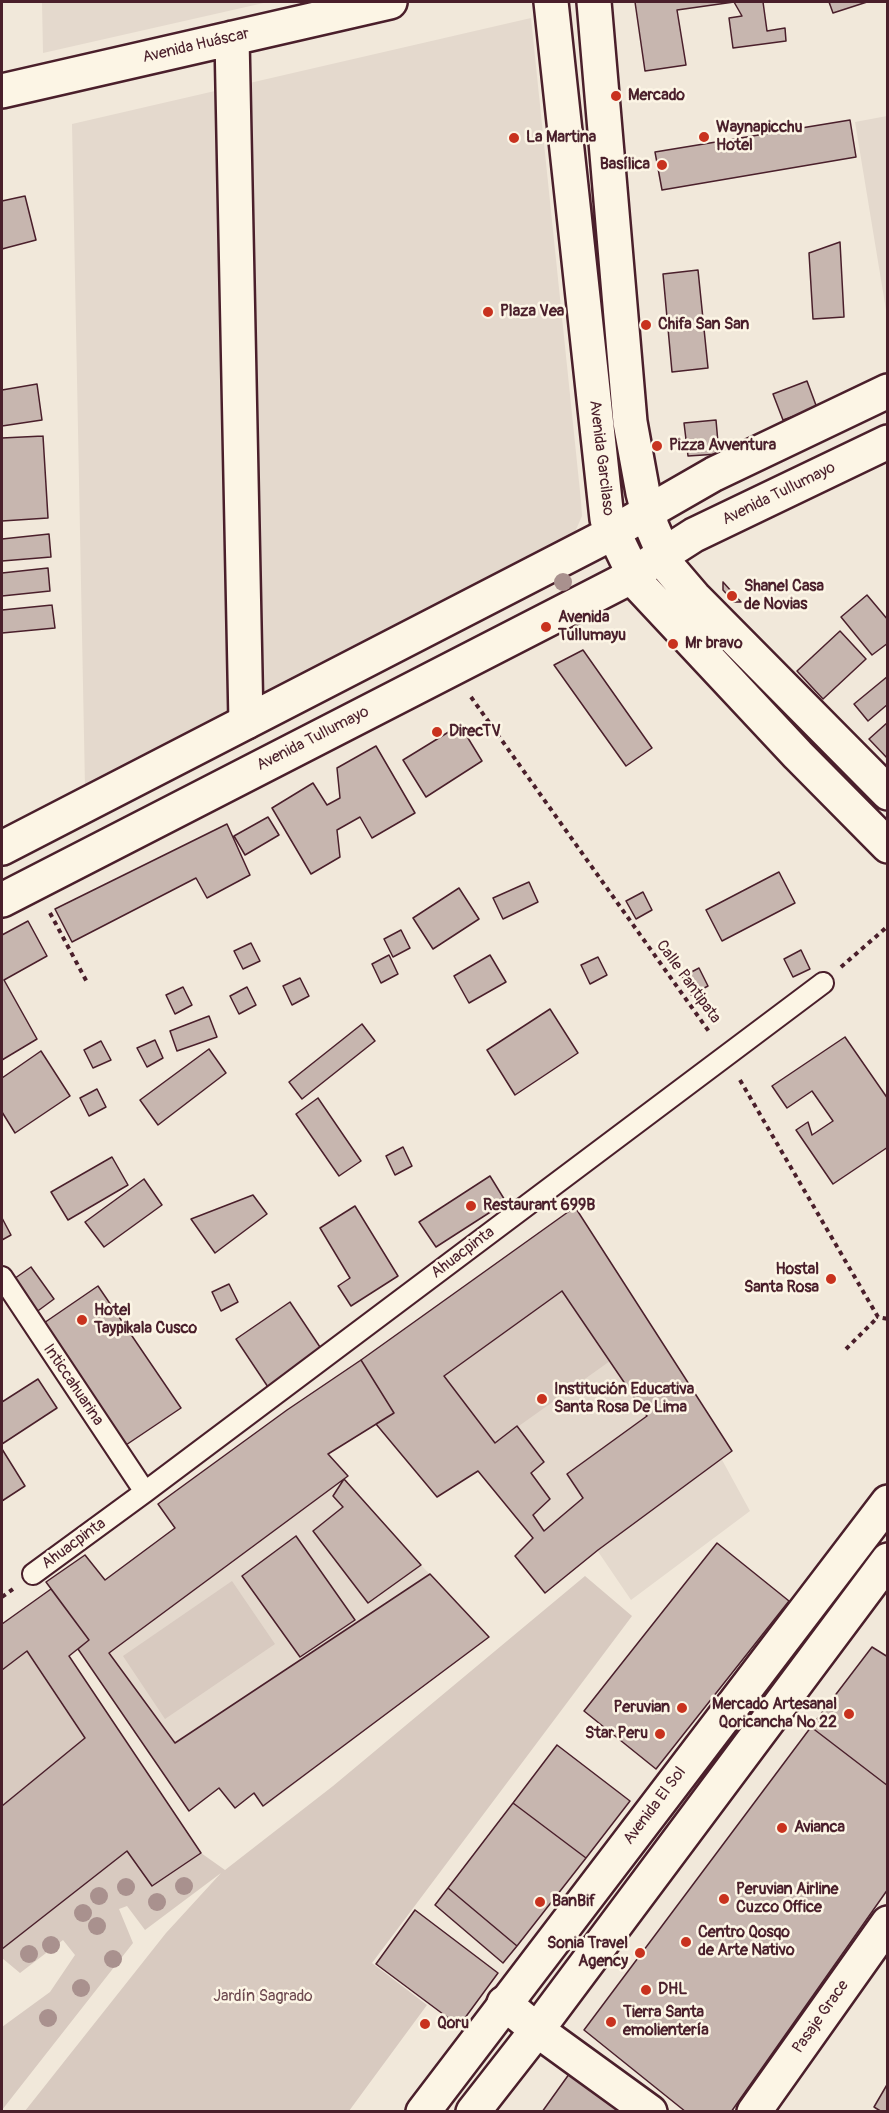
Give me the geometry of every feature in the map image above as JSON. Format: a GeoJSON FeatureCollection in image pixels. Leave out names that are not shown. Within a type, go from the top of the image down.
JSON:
{"type":"FeatureCollection","features":[{"type":"Feature","properties":{"kind":"street","name":"Avenida Huáscar"},"geometry":{"type":"LineString","coordinates":[[2,91],[390,2]]}},
{"type":"Feature","properties":{"kind":"street","name":"Avenida Garcilaso"},"geometry":{"type":"LineString","coordinates":[[551,2],[606,535],[629,577],[888,846]]}},
{"type":"Feature","properties":{"kind":"street","name":"Avenida Garcilaso"},"geometry":{"type":"LineString","coordinates":[[594,2],[630,422],[661,503],[652,527],[668,551],[670,568],[694,597],[888,793]]}},
{"type":"Feature","properties":{"kind":"street"},"geometry":{"type":"LineString","coordinates":[[232,38],[246,722]]}},
{"type":"Feature","properties":{"kind":"street"},"geometry":{"type":"LineString","coordinates":[[2,848],[606,535],[714,474],[888,391]]}},
{"type":"Feature","properties":{"kind":"street","name":"Avenida Tullumayo"},"geometry":{"type":"LineString","coordinates":[[2,900],[629,577],[694,535],[888,442]]}},
{"type":"Feature","properties":{"kind":"street","name":"Avenida El Sol"},"geometry":{"type":"LineString","coordinates":[[423,2112],[888,1502]]}},
{"type":"Feature","properties":{"kind":"street"},"geometry":{"type":"LineString","coordinates":[[473,2112],[537,2030],[888,1560]]}},
{"type":"Feature","properties":{"kind":"street","name":"Pasaje Grace"},"geometry":{"type":"LineString","coordinates":[[754,2112],[888,1923]]}},
{"type":"Feature","properties":{"kind":"street"},"geometry":{"type":"LineString","coordinates":[[504,2003],[537,2030],[650,2112]]}},
{"type":"Feature","properties":{"kind":"lane","name":"Ahuacpinta"},"geometry":{"type":"LineString","coordinates":[[33,1574],[822,983]]}},
{"type":"Feature","properties":{"kind":"lane","name":"Inticcahuarina"},"geometry":{"type":"LineString","coordinates":[[2,1277],[145,1492]]}},
{"type":"Feature","properties":{"kind":"path","name":"Calle Pantipata"},"geometry":{"type":"LineString","coordinates":[[452,667],[497,736],[725,1055],[878,1317]]}},
{"type":"Feature","properties":{"kind":"path"},"geometry":{"type":"LineString","coordinates":[[34,883],[88,984]]}},
{"type":"Feature","properties":{"kind":"path"},"geometry":{"type":"LineString","coordinates":[[822,983],[888,926]]}},
{"type":"Feature","properties":{"kind":"path"},"geometry":{"type":"LineString","coordinates":[[846,1349],[878,1317],[888,1319]]}},
{"type":"Feature","properties":{"kind":"shaded area"},"geometry":{"type":"Polygon","coordinates":[[[42,2],[268,2],[43,53],[42,2]]]}},
{"type":"Feature","properties":{"kind":"shaded area"},"geometry":{"type":"Polygon","coordinates":[[[531,18],[581,501],[582,516],[575,532],[85,786],[72,124],[531,18]]]}},
{"type":"Feature","properties":{"kind":"shaded area"},"geometry":{"type":"Polygon","coordinates":[[[888,116],[887,316],[855,122],[888,116]]]}},
{"type":"Feature","properties":{"kind":"shaded area"},"geometry":{"type":"Polygon","coordinates":[[[575,1207],[732,1451],[721,1458],[750,1511],[631,1600],[597,1550],[545,1593],[515,1556],[533,1538],[479,1471],[436,1496],[376,1424],[328,1455],[348,1476],[344,1480],[489,1637],[264,1807],[254,1794],[235,1808],[219,1789],[189,1811],[78,1649],[89,1640],[46,1582],[85,1555],[105,1579],[175,1528],[158,1504],[575,1207]]]}},
{"type":"Feature","properties":{"kind":"green space"},"geometry":{"type":"Polygon","coordinates":[[[562,1291],[610,1361],[495,1443],[444,1376],[562,1291]]]}},
{"type":"Feature","properties":{"kind":"green space","name":"Jardín Sagrado"},"geometry":{"type":"Polygon","coordinates":[[[585,1576],[632,1616],[372,1963],[427,2005],[349,2111],[25,2111],[166,1933],[221,1873],[145,1930],[127,1906],[119,1909],[133,1943],[2,2110],[2,2027],[50,1992],[75,1955],[63,1940],[20,1973],[2,1958],[2,1949],[127,1851],[152,1886],[201,1853],[225,1870],[333,1786],[585,1576]]]}},
{"type":"Feature","properties":{"kind":"green space"},"geometry":{"type":"Polygon","coordinates":[[[232,1581],[275,1644],[165,1719],[123,1656],[232,1581]]]}},
{"type":"Feature","properties":{"kind":"green space"},"geometry":{"type":"Polygon","coordinates":[[[27,1651],[85,1738],[2,1806],[2,1670],[27,1651]]]}},
{"type":"Feature","properties":{"kind":"building"},"geometry":{"type":"Polygon","coordinates":[[[635,2],[734,2],[677,10],[686,65],[645,71],[635,2]]]}},
{"type":"Feature","properties":{"kind":"building"},"geometry":{"type":"Polygon","coordinates":[[[734,2],[763,2],[767,31],[785,28],[786,41],[733,48],[729,18],[742,16],[734,2]]]}},
{"type":"Feature","properties":{"kind":"building"},"geometry":{"type":"Polygon","coordinates":[[[829,2],[867,2],[833,13],[829,2]]]}},
{"type":"Feature","properties":{"kind":"building"},"geometry":{"type":"Polygon","coordinates":[[[850,120],[856,157],[662,190],[655,152],[850,120]]]}},
{"type":"Feature","properties":{"kind":"building"},"geometry":{"type":"Polygon","coordinates":[[[25,196],[36,240],[2,249],[2,201],[25,196]]]}},
{"type":"Feature","properties":{"kind":"building"},"geometry":{"type":"Polygon","coordinates":[[[840,242],[844,317],[813,319],[809,253],[840,242]]]}},
{"type":"Feature","properties":{"kind":"building"},"geometry":{"type":"Polygon","coordinates":[[[698,270],[708,368],[672,372],[663,274],[698,270]]]}},
{"type":"Feature","properties":{"kind":"building"},"geometry":{"type":"Polygon","coordinates":[[[807,381],[817,408],[783,420],[773,394],[807,381]]]}},
{"type":"Feature","properties":{"kind":"building"},"geometry":{"type":"Polygon","coordinates":[[[37,384],[42,420],[2,426],[2,390],[37,384]]]}},
{"type":"Feature","properties":{"kind":"building"},"geometry":{"type":"Polygon","coordinates":[[[716,420],[719,454],[688,456],[684,423],[716,420]]]}},
{"type":"Feature","properties":{"kind":"building"},"geometry":{"type":"Polygon","coordinates":[[[43,436],[48,518],[2,521],[2,438],[43,436]]]}},
{"type":"Feature","properties":{"kind":"building"},"geometry":{"type":"Polygon","coordinates":[[[49,534],[51,557],[2,561],[2,539],[49,534]]]}},
{"type":"Feature","properties":{"kind":"building"},"geometry":{"type":"Polygon","coordinates":[[[48,568],[50,591],[2,596],[2,573],[48,568]]]}},
{"type":"Feature","properties":{"kind":"building","name":"Shanel Casa de Novias"},"geometry":{"type":"Polygon","coordinates":[[[723,582],[741,602],[734,602],[723,590],[723,582]]]}},
{"type":"Feature","properties":{"kind":"building"},"geometry":{"type":"Polygon","coordinates":[[[867,595],[888,620],[888,643],[872,655],[841,617],[867,595]]]}},
{"type":"Feature","properties":{"kind":"building"},"geometry":{"type":"Polygon","coordinates":[[[52,605],[55,628],[2,633],[2,610],[52,605]]]}},
{"type":"Feature","properties":{"kind":"building"},"geometry":{"type":"Polygon","coordinates":[[[840,631],[866,659],[823,699],[797,671],[840,631]]]}},
{"type":"Feature","properties":{"kind":"building"},"geometry":{"type":"Polygon","coordinates":[[[583,650],[652,748],[626,766],[554,665],[583,650]]]}},
{"type":"Feature","properties":{"kind":"building"},"geometry":{"type":"Polygon","coordinates":[[[888,676],[888,704],[868,721],[854,704],[888,676]]]}},
{"type":"Feature","properties":{"kind":"building"},"geometry":{"type":"Polygon","coordinates":[[[888,722],[888,759],[869,739],[888,722]]]}},
{"type":"Feature","properties":{"kind":"building"},"geometry":{"type":"Polygon","coordinates":[[[460,725],[482,761],[426,797],[403,760],[460,725]]]}},
{"type":"Feature","properties":{"kind":"building"},"geometry":{"type":"Polygon","coordinates":[[[376,746],[415,813],[372,838],[360,817],[337,830],[340,857],[311,874],[272,808],[313,783],[327,805],[340,798],[337,768],[376,746]]]}},
{"type":"Feature","properties":{"kind":"building"},"geometry":{"type":"Polygon","coordinates":[[[268,817],[279,835],[245,855],[234,836],[268,817]]]}},
{"type":"Feature","properties":{"kind":"building"},"geometry":{"type":"Polygon","coordinates":[[[227,824],[250,875],[207,898],[196,878],[72,942],[55,909],[227,824]]]}},
{"type":"Feature","properties":{"kind":"building"},"geometry":{"type":"Polygon","coordinates":[[[779,872],[795,903],[722,941],[706,910],[779,872]]]}},
{"type":"Feature","properties":{"kind":"building"},"geometry":{"type":"Polygon","coordinates":[[[529,882],[538,902],[503,919],[493,898],[529,882]]]}},
{"type":"Feature","properties":{"kind":"building"},"geometry":{"type":"Polygon","coordinates":[[[459,888],[479,919],[433,949],[413,918],[459,888]]]}},
{"type":"Feature","properties":{"kind":"building"},"geometry":{"type":"Polygon","coordinates":[[[643,892],[652,910],[636,919],[626,901],[643,892]]]}},
{"type":"Feature","properties":{"kind":"building"},"geometry":{"type":"Polygon","coordinates":[[[28,921],[47,956],[4,980],[37,1039],[2,1060],[2,935],[28,921]]]}},
{"type":"Feature","properties":{"kind":"building"},"geometry":{"type":"Polygon","coordinates":[[[401,930],[410,948],[393,957],[384,939],[401,930]]]}},
{"type":"Feature","properties":{"kind":"building"},"geometry":{"type":"Polygon","coordinates":[[[251,943],[260,961],[243,969],[234,951],[251,943]]]}},
{"type":"Feature","properties":{"kind":"building"},"geometry":{"type":"Polygon","coordinates":[[[801,950],[810,969],[793,977],[784,959],[801,950]]]}},
{"type":"Feature","properties":{"kind":"building"},"geometry":{"type":"Polygon","coordinates":[[[389,955],[398,974],[381,983],[372,964],[389,955]]]}},
{"type":"Feature","properties":{"kind":"building"},"geometry":{"type":"Polygon","coordinates":[[[490,955],[506,982],[469,1003],[454,976],[490,955]]]}},
{"type":"Feature","properties":{"kind":"building"},"geometry":{"type":"Polygon","coordinates":[[[598,957],[607,975],[590,984],[581,965],[598,957]]]}},
{"type":"Feature","properties":{"kind":"building"},"geometry":{"type":"Polygon","coordinates":[[[699,968],[708,986],[691,995],[682,977],[699,968]]]}},
{"type":"Feature","properties":{"kind":"building"},"geometry":{"type":"Polygon","coordinates":[[[300,978],[309,996],[292,1005],[283,986],[300,978]]]}},
{"type":"Feature","properties":{"kind":"building"},"geometry":{"type":"Polygon","coordinates":[[[183,987],[192,1005],[175,1014],[166,995],[183,987]]]}},
{"type":"Feature","properties":{"kind":"building"},"geometry":{"type":"Polygon","coordinates":[[[247,987],[256,1005],[239,1014],[230,996],[247,987]]]}},
{"type":"Feature","properties":{"kind":"building"},"geometry":{"type":"Polygon","coordinates":[[[550,1009],[578,1053],[515,1095],[487,1050],[550,1009]]]}},
{"type":"Feature","properties":{"kind":"building"},"geometry":{"type":"Polygon","coordinates":[[[209,1016],[217,1037],[177,1051],[170,1031],[209,1016]]]}},
{"type":"Feature","properties":{"kind":"building"},"geometry":{"type":"Polygon","coordinates":[[[362,1024],[375,1041],[302,1099],[289,1082],[362,1024]]]}},
{"type":"Feature","properties":{"kind":"building"},"geometry":{"type":"Polygon","coordinates":[[[845,1037],[888,1099],[888,1147],[833,1184],[796,1130],[808,1122],[812,1135],[833,1121],[812,1091],[787,1108],[772,1086],[845,1037]]]}},
{"type":"Feature","properties":{"kind":"building"},"geometry":{"type":"Polygon","coordinates":[[[155,1040],[163,1058],[147,1067],[137,1048],[155,1040]]]}},
{"type":"Feature","properties":{"kind":"building"},"geometry":{"type":"Polygon","coordinates":[[[101,1041],[111,1060],[93,1068],[84,1050],[101,1041]]]}},
{"type":"Feature","properties":{"kind":"building"},"geometry":{"type":"Polygon","coordinates":[[[209,1049],[226,1073],[158,1125],[140,1100],[209,1049]]]}},
{"type":"Feature","properties":{"kind":"building"},"geometry":{"type":"Polygon","coordinates":[[[41,1051],[70,1096],[15,1133],[2,1112],[2,1078],[41,1051]]]}},
{"type":"Feature","properties":{"kind":"building"},"geometry":{"type":"Polygon","coordinates":[[[97,1089],[106,1107],[89,1116],[80,1098],[97,1089]]]}},
{"type":"Feature","properties":{"kind":"building"},"geometry":{"type":"Polygon","coordinates":[[[318,1098],[361,1161],[339,1176],[296,1114],[318,1098]]]}},
{"type":"Feature","properties":{"kind":"building"},"geometry":{"type":"Polygon","coordinates":[[[403,1147],[412,1166],[395,1175],[386,1156],[403,1147]]]}},
{"type":"Feature","properties":{"kind":"building"},"geometry":{"type":"Polygon","coordinates":[[[112,1157],[128,1185],[68,1220],[51,1192],[112,1157]]]}},
{"type":"Feature","properties":{"kind":"building"},"geometry":{"type":"Polygon","coordinates":[[[490,1176],[506,1202],[436,1247],[419,1222],[490,1176]]]}},
{"type":"Feature","properties":{"kind":"building"},"geometry":{"type":"Polygon","coordinates":[[[144,1179],[162,1205],[104,1247],[85,1222],[144,1179]]]}},
{"type":"Feature","properties":{"kind":"building"},"geometry":{"type":"Polygon","coordinates":[[[253,1195],[267,1214],[215,1253],[191,1219],[253,1195]]]}},
{"type":"Feature","properties":{"kind":"building"},"geometry":{"type":"Polygon","coordinates":[[[355,1206],[398,1276],[351,1306],[338,1286],[350,1278],[320,1228],[355,1206]]]}},
{"type":"Feature","properties":{"kind":"building","name":"Institución Educativa Santa Rosa De Lima"},"geometry":{"type":"Polygon","coordinates":[[[575,1207],[732,1451],[598,1550],[545,1593],[515,1556],[533,1538],[478,1471],[437,1497],[376,1424],[394,1413],[361,1360],[575,1207]],[[562,1291],[444,1376],[495,1443],[517,1426],[544,1462],[531,1473],[550,1499],[533,1515],[544,1531],[583,1498],[567,1474],[647,1416],[562,1291]]]}},
{"type":"Feature","properties":{"kind":"building"},"geometry":{"type":"Polygon","coordinates":[[[2,1218],[11,1235],[2,1240],[2,1218]]]}},
{"type":"Feature","properties":{"kind":"building"},"geometry":{"type":"Polygon","coordinates":[[[31,1267],[54,1299],[35,1313],[11,1281],[31,1267]]]}},
{"type":"Feature","properties":{"kind":"building"},"geometry":{"type":"Polygon","coordinates":[[[229,1284],[238,1302],[221,1311],[212,1292],[229,1284]]]}},
{"type":"Feature","properties":{"kind":"building"},"geometry":{"type":"Polygon","coordinates":[[[98,1286],[181,1408],[123,1447],[41,1325],[98,1286]]]}},
{"type":"Feature","properties":{"kind":"building"},"geometry":{"type":"Polygon","coordinates":[[[290,1302],[324,1353],[270,1390],[236,1339],[290,1302]]]}},
{"type":"Feature","properties":{"kind":"building"},"geometry":{"type":"Polygon","coordinates":[[[361,1360],[394,1413],[328,1454],[348,1476],[109,1653],[175,1743],[430,1574],[489,1637],[263,1806],[254,1793],[235,1808],[219,1788],[189,1811],[78,1649],[89,1640],[46,1582],[85,1555],[105,1580],[175,1528],[158,1504],[287,1410],[361,1360]]]}},
{"type":"Feature","properties":{"kind":"building"},"geometry":{"type":"Polygon","coordinates":[[[38,1379],[57,1408],[2,1444],[2,1402],[38,1379]]]}},
{"type":"Feature","properties":{"kind":"building"},"geometry":{"type":"Polygon","coordinates":[[[2,1449],[25,1486],[2,1501],[2,1449]]]}},
{"type":"Feature","properties":{"kind":"building"},"geometry":{"type":"Polygon","coordinates":[[[344,1479],[421,1565],[368,1603],[313,1531],[343,1507],[333,1496],[344,1479]]]}},
{"type":"Feature","properties":{"kind":"building"},"geometry":{"type":"Polygon","coordinates":[[[296,1536],[355,1620],[300,1657],[242,1576],[296,1536]]]}},
{"type":"Feature","properties":{"kind":"building"},"geometry":{"type":"Polygon","coordinates":[[[717,1543],[789,1601],[656,1769],[584,1711],[717,1543]]]}},
{"type":"Feature","properties":{"kind":"building"},"geometry":{"type":"Polygon","coordinates":[[[51,1589],[89,1640],[69,1656],[201,1853],[152,1886],[127,1851],[2,1949],[2,1806],[85,1738],[27,1651],[2,1670],[2,1624],[51,1589]]]}},
{"type":"Feature","properties":{"kind":"building"},"geometry":{"type":"Polygon","coordinates":[[[872,1647],[888,1657],[888,1786],[811,1727],[872,1647]]]}},
{"type":"Feature","properties":{"kind":"building"},"geometry":{"type":"Polygon","coordinates":[[[811,1727],[888,1786],[888,1889],[731,2112],[686,2112],[584,2030],[811,1727]]]}},
{"type":"Feature","properties":{"kind":"building"},"geometry":{"type":"Polygon","coordinates":[[[557,1745],[630,1801],[586,1858],[513,1803],[557,1745]]]}},
{"type":"Feature","properties":{"kind":"building"},"geometry":{"type":"Polygon","coordinates":[[[513,1803],[586,1858],[517,1946],[448,1888],[513,1803]]]}},
{"type":"Feature","properties":{"kind":"building"},"geometry":{"type":"Polygon","coordinates":[[[448,1888],[517,1946],[503,1963],[435,1905],[448,1888]]]}},
{"type":"Feature","properties":{"kind":"building"},"geometry":{"type":"Polygon","coordinates":[[[415,1910],[498,1973],[459,2026],[376,1964],[415,1910]]]}},
{"type":"Feature","properties":{"kind":"building"},"geometry":{"type":"Polygon","coordinates":[[[572,2070],[628,2112],[542,2112],[572,2070]]]}},
{"type":"Feature","properties":{"kind":"building"},"geometry":{"type":"Polygon","coordinates":[[[888,2083],[888,2112],[882,2112],[874,2107],[888,2083]]]}},
{"type":"Feature","properties":{"kind":"place","name":"Mercado"},"geometry":{"type":"Point","coordinates":[616,96]}},
{"type":"Feature","properties":{"kind":"place","name":"Waynapicchu Hotel"},"geometry":{"type":"Point","coordinates":[704,137]}},
{"type":"Feature","properties":{"kind":"place","name":"La Martina"},"geometry":{"type":"Point","coordinates":[514,138]}},
{"type":"Feature","properties":{"kind":"place","name":"Basílica"},"geometry":{"type":"Point","coordinates":[662,165]}},
{"type":"Feature","properties":{"kind":"place","name":"Plaza Vea"},"geometry":{"type":"Point","coordinates":[488,312]}},
{"type":"Feature","properties":{"kind":"place","name":"Chifa San San"},"geometry":{"type":"Point","coordinates":[646,325]}},
{"type":"Feature","properties":{"kind":"place","name":"Pizza Avventura"},"geometry":{"type":"Point","coordinates":[657,446]}},
{"type":"Feature","properties":{"kind":"place","name":"Shanel Casa de Novias"},"geometry":{"type":"Point","coordinates":[732,596]}},
{"type":"Feature","properties":{"kind":"place","name":"Avenida Tullumayu"},"geometry":{"type":"Point","coordinates":[546,627]}},
{"type":"Feature","properties":{"kind":"place","name":"Mr bravo"},"geometry":{"type":"Point","coordinates":[673,644]}},
{"type":"Feature","properties":{"kind":"place","name":"DirecTV"},"geometry":{"type":"Point","coordinates":[437,732]}},
{"type":"Feature","properties":{"kind":"place","name":"Restaurant 699B"},"geometry":{"type":"Point","coordinates":[471,1206]}},
{"type":"Feature","properties":{"kind":"place","name":"Hostal Santa Rosa"},"geometry":{"type":"Point","coordinates":[831,1279]}},
{"type":"Feature","properties":{"kind":"place","name":"Hotel Taypikala Cusco"},"geometry":{"type":"Point","coordinates":[82,1320]}},
{"type":"Feature","properties":{"kind":"place","name":"Institución Educativa Santa Rosa De Lima"},"geometry":{"type":"Point","coordinates":[542,1399]}},
{"type":"Feature","properties":{"kind":"place","name":"Peruvian"},"geometry":{"type":"Point","coordinates":[682,1708]}},
{"type":"Feature","properties":{"kind":"place","name":"Mercado Artesanal Qoricancha Nº 22"},"geometry":{"type":"Point","coordinates":[849,1714]}},
{"type":"Feature","properties":{"kind":"place","name":"Star Peru"},"geometry":{"type":"Point","coordinates":[660,1734]}},
{"type":"Feature","properties":{"kind":"place","name":"Avianca"},"geometry":{"type":"Point","coordinates":[782,1828]}},
{"type":"Feature","properties":{"kind":"place","name":"Peruvian Airline Cuzco Office"},"geometry":{"type":"Point","coordinates":[724,1899]}},
{"type":"Feature","properties":{"kind":"place","name":"BanBif"},"geometry":{"type":"Point","coordinates":[540,1902]}},
{"type":"Feature","properties":{"kind":"place","name":"Centro Qosqo de Arte Nativo"},"geometry":{"type":"Point","coordinates":[686,1942]}},
{"type":"Feature","properties":{"kind":"place","name":"Sonia Travel Agency"},"geometry":{"type":"Point","coordinates":[640,1953]}},
{"type":"Feature","properties":{"kind":"place","name":"DHL"},"geometry":{"type":"Point","coordinates":[646,1990]}},
{"type":"Feature","properties":{"kind":"place","name":"Tierra Santa emolientería"},"geometry":{"type":"Point","coordinates":[611,2022]}},
{"type":"Feature","properties":{"kind":"place","name":"Qoru"},"geometry":{"type":"Point","coordinates":[425,2024]}}]}
